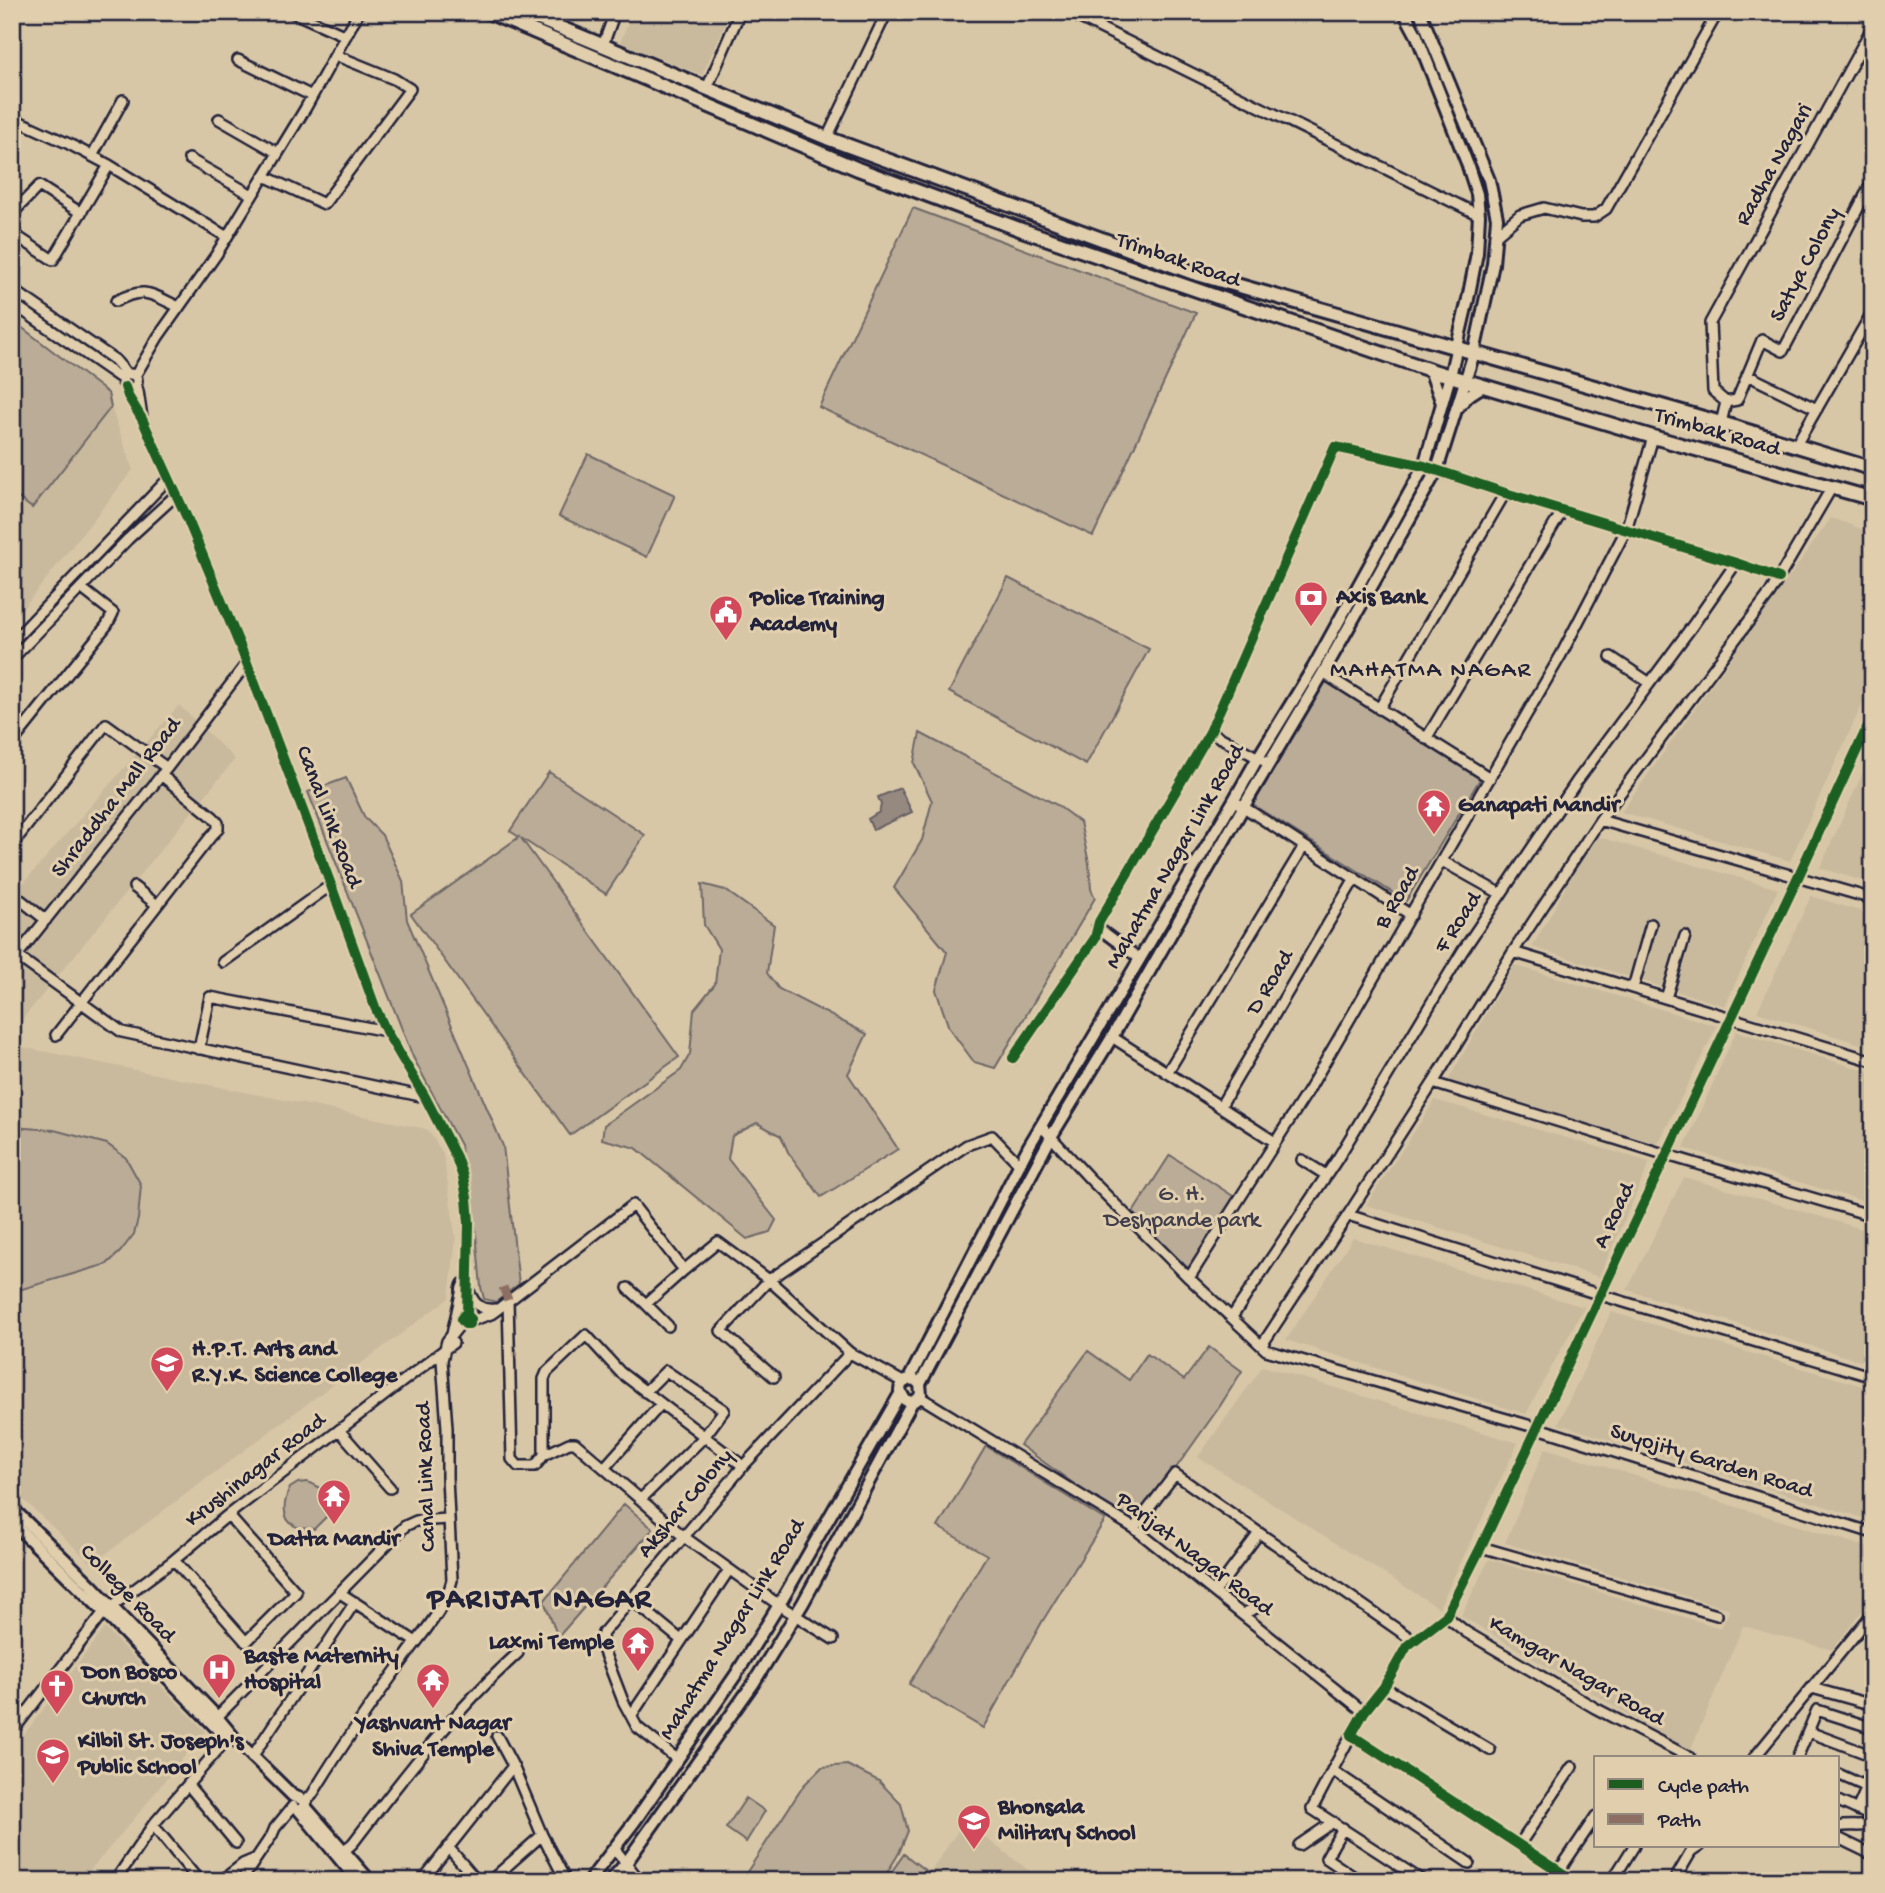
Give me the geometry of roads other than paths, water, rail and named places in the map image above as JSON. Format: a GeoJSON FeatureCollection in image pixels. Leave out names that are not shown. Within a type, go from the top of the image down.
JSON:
{"type":"FeatureCollection","features":[{"type":"Feature","properties":{"kind":"highway","name":"Trimbak Road"},"geometry":{"type":"LineString","coordinates":[[488,12],[551,43],[858,169],[904,192],[1430,370],[1873,499]]}},
{"type":"Feature","properties":{"kind":"highway","name":"Trimbak Road"},"geometry":{"type":"LineString","coordinates":[[523,12],[827,138],[1194,273],[1873,469]]}},
{"type":"Feature","properties":{"kind":"main road"},"geometry":{"type":"LineString","coordinates":[[1404,12],[1417,36],[1477,194],[1477,253],[1457,348]]}},
{"type":"Feature","properties":{"kind":"main road"},"geometry":{"type":"LineString","coordinates":[[1420,12],[1489,180],[1497,218],[1493,264],[1474,353],[1464,380]]}},
{"type":"Feature","properties":{"kind":"main road"},"geometry":{"type":"LineString","coordinates":[[1437,344],[1450,341],[1460,329]]}},
{"type":"Feature","properties":{"kind":"main road"},"geometry":{"type":"LineString","coordinates":[[1477,334],[1493,358]]}},
{"type":"Feature","properties":{"kind":"main road","name":"Mahatma Nagar Link Road"},"geometry":{"type":"LineString","coordinates":[[911,1382],[1051,1137],[1112,1037],[1239,803],[1258,757],[1313,668],[1424,466],[1457,348]]}},
{"type":"Feature","properties":{"kind":"main road"},"geometry":{"type":"LineString","coordinates":[[1430,370],[1442,403]]}},
{"type":"Feature","properties":{"kind":"main road","name":"Mahatma Nagar Link Road"},"geometry":{"type":"LineString","coordinates":[[911,1382],[1019,1164],[1140,959],[1239,803],[1269,764],[1437,470],[1464,380]]}},
{"type":"Feature","properties":{"kind":"main road"},"geometry":{"type":"LineString","coordinates":[[1455,411],[1469,395],[1483,386]]}},
{"type":"Feature","properties":{"kind":"main road"},"geometry":{"type":"LineString","coordinates":[[911,1382],[922,1391],[916,1399],[905,1400],[900,1394],[900,1387],[911,1382]]}},
{"type":"Feature","properties":{"kind":"main road","name":"Mahatma Nagar Link Road"},"geometry":{"type":"LineString","coordinates":[[589,1881],[615,1849],[737,1674],[900,1394]]}},
{"type":"Feature","properties":{"kind":"main road","name":"Mahatma Nagar Link Road"},"geometry":{"type":"LineString","coordinates":[[610,1881],[626,1863],[753,1684],[795,1616],[916,1399]]}},
{"type":"Feature","properties":{"kind":"main road","name":"College Road"},"geometry":{"type":"LineString","coordinates":[[12,1507],[91,1585],[107,1610],[227,1739],[299,1804],[345,1850],[370,1881]]}},
{"type":"Feature","properties":{"kind":"main road","name":"College Road"},"geometry":{"type":"LineString","coordinates":[[12,1521],[217,1717],[293,1796],[358,1881]]}},
{"type":"Feature","properties":{"kind":"street"},"geometry":{"type":"LineString","coordinates":[[292,12],[346,36]]}},
{"type":"Feature","properties":{"kind":"street"},"geometry":{"type":"LineString","coordinates":[[129,380],[216,255],[359,12]]}},
{"type":"Feature","properties":{"kind":"street"},"geometry":{"type":"LineString","coordinates":[[603,45],[615,12]]}},
{"type":"Feature","properties":{"kind":"street"},"geometry":{"type":"LineString","coordinates":[[707,88],[740,12]]}},
{"type":"Feature","properties":{"kind":"street"},"geometry":{"type":"LineString","coordinates":[[827,138],[887,12]]}},
{"type":"Feature","properties":{"kind":"street"},"geometry":{"type":"LineString","coordinates":[[1495,236],[1520,215],[1544,208],[1581,218],[1594,217],[1606,209],[1718,12]]}},
{"type":"Feature","properties":{"kind":"street"},"geometry":{"type":"LineString","coordinates":[[1078,17],[1479,215]]}},
{"type":"Feature","properties":{"kind":"street","name":"Radha Nagari"},"geometry":{"type":"LineString","coordinates":[[1726,402],[1713,391],[1710,323],[1872,27]]}},
{"type":"Feature","properties":{"kind":"street"},"geometry":{"type":"LineString","coordinates":[[264,176],[324,204],[329,201],[410,89],[394,79],[335,55]]}},
{"type":"Feature","properties":{"kind":"street"},"geometry":{"type":"LineString","coordinates":[[238,60],[312,96]]}},
{"type":"Feature","properties":{"kind":"street"},"geometry":{"type":"LineString","coordinates":[[92,156],[123,100]]}},
{"type":"Feature","properties":{"kind":"street"},"geometry":{"type":"LineString","coordinates":[[12,118],[109,165],[227,237]]}},
{"type":"Feature","properties":{"kind":"street"},"geometry":{"type":"LineString","coordinates":[[219,119],[278,153]]}},
{"type":"Feature","properties":{"kind":"street"},"geometry":{"type":"LineString","coordinates":[[189,159],[252,195]]}},
{"type":"Feature","properties":{"kind":"street"},"geometry":{"type":"LineString","coordinates":[[12,233],[53,260],[109,165]]}},
{"type":"Feature","properties":{"kind":"street","name":"Satya Colony"},"geometry":{"type":"LineString","coordinates":[[1747,376],[1762,341],[1783,351],[1873,180]]}},
{"type":"Feature","properties":{"kind":"street"},"geometry":{"type":"LineString","coordinates":[[12,214],[39,186],[81,213]]}},
{"type":"Feature","properties":{"kind":"street"},"geometry":{"type":"LineString","coordinates":[[12,289],[115,360],[129,380]]}},
{"type":"Feature","properties":{"kind":"street"},"geometry":{"type":"LineString","coordinates":[[116,301],[132,293],[142,292],[178,307]]}},
{"type":"Feature","properties":{"kind":"street"},"geometry":{"type":"LineString","coordinates":[[12,303],[129,380]]}},
{"type":"Feature","properties":{"kind":"street"},"geometry":{"type":"LineString","coordinates":[[1796,445],[1873,310]]}},
{"type":"Feature","properties":{"kind":"street"},"geometry":{"type":"LineString","coordinates":[[158,337],[169,340]]}},
{"type":"Feature","properties":{"kind":"street"},"geometry":{"type":"LineString","coordinates":[[1721,423],[1726,402],[1737,400],[1747,376],[1817,409]]}},
{"type":"Feature","properties":{"kind":"street","name":"Canal Link Road"},"geometry":{"type":"LineString","coordinates":[[129,380],[128,396],[142,419],[169,478],[247,663],[331,884],[374,1007],[425,1097],[456,1157],[463,1177],[469,1223],[468,1266],[450,1340],[444,1381]]}},
{"type":"Feature","properties":{"kind":"street","name":"B Road"},"geometry":{"type":"LineString","coordinates":[[1189,1278],[1308,1091],[1561,655],[1626,530],[1653,437]]}},
{"type":"Feature","properties":{"kind":"street"},"geometry":{"type":"LineString","coordinates":[[1013,1058],[1095,938],[1098,922],[1210,732],[1335,447],[1424,466],[1779,578]]}},
{"type":"Feature","properties":{"kind":"street"},"geometry":{"type":"LineString","coordinates":[[12,642],[169,478]]}},
{"type":"Feature","properties":{"kind":"street"},"geometry":{"type":"LineString","coordinates":[[1041,1126],[1189,1278],[1262,1345],[1600,820],[1770,593],[1832,487]]}},
{"type":"Feature","properties":{"kind":"street"},"geometry":{"type":"LineString","coordinates":[[1379,709],[1505,493]]}},
{"type":"Feature","properties":{"kind":"street"},"geometry":{"type":"LineString","coordinates":[[12,659],[128,539],[176,495]]}},
{"type":"Feature","properties":{"kind":"street"},"geometry":{"type":"LineString","coordinates":[[1426,739],[1563,510]]}},
{"type":"Feature","properties":{"kind":"street","name":"F Road"},"geometry":{"type":"LineString","coordinates":[[1232,1317],[1326,1175],[1462,952],[1577,781],[1736,563]]}},
{"type":"Feature","properties":{"kind":"street"},"geometry":{"type":"LineString","coordinates":[[12,743],[113,614],[81,588]]}},
{"type":"Feature","properties":{"kind":"street"},"geometry":{"type":"LineString","coordinates":[[1611,657],[1650,683]]}},
{"type":"Feature","properties":{"kind":"street","name":"Shraddha Mall Road"},"geometry":{"type":"LineString","coordinates":[[15,959],[247,663]]}},
{"type":"Feature","properties":{"kind":"street"},"geometry":{"type":"LineString","coordinates":[[1323,673],[1490,778]]}},
{"type":"Feature","properties":{"kind":"street","name":"A Road"},"geometry":{"type":"LineString","coordinates":[[1333,1822],[1312,1808],[1351,1734],[1364,1712],[1384,1688],[1407,1646],[1446,1616],[1538,1428],[1873,715]]}},
{"type":"Feature","properties":{"kind":"street"},"geometry":{"type":"LineString","coordinates":[[12,845],[106,724],[218,822],[218,829],[56,1035]]}},
{"type":"Feature","properties":{"kind":"street"},"geometry":{"type":"LineString","coordinates":[[1210,732],[1269,764]]}},
{"type":"Feature","properties":{"kind":"street"},"geometry":{"type":"LineString","coordinates":[[1862,738],[1873,741]]}},
{"type":"Feature","properties":{"kind":"street"},"geometry":{"type":"LineString","coordinates":[[1239,803],[1411,915]]}},
{"type":"Feature","properties":{"kind":"street"},"geometry":{"type":"LineString","coordinates":[[1600,820],[1873,899]]}},
{"type":"Feature","properties":{"kind":"street"},"geometry":{"type":"LineString","coordinates":[[1167,1073],[1304,846]]}},
{"type":"Feature","properties":{"kind":"street"},"geometry":{"type":"LineString","coordinates":[[1442,861],[1501,894]]}},
{"type":"Feature","properties":{"kind":"street","name":"D Road"},"geometry":{"type":"LineString","coordinates":[[1220,1107],[1356,878]]}},
{"type":"Feature","properties":{"kind":"street"},"geometry":{"type":"LineString","coordinates":[[223,962],[331,884]]}},
{"type":"Feature","properties":{"kind":"street"},"geometry":{"type":"LineString","coordinates":[[134,887],[157,905]]}},
{"type":"Feature","properties":{"kind":"street"},"geometry":{"type":"LineString","coordinates":[[12,893],[46,920]]}},
{"type":"Feature","properties":{"kind":"street"},"geometry":{"type":"LineString","coordinates":[[1633,988],[1651,924]]}},
{"type":"Feature","properties":{"kind":"street"},"geometry":{"type":"LineString","coordinates":[[1097,928],[1140,959]]}},
{"type":"Feature","properties":{"kind":"street"},"geometry":{"type":"LineString","coordinates":[[1666,998],[1685,936]]}},
{"type":"Feature","properties":{"kind":"street"},"geometry":{"type":"LineString","coordinates":[[1513,952],[1873,1061]]}},
{"type":"Feature","properties":{"kind":"street"},"geometry":{"type":"LineString","coordinates":[[15,959],[122,1032],[425,1097]]}},
{"type":"Feature","properties":{"kind":"street"},"geometry":{"type":"LineString","coordinates":[[199,1049],[210,997],[386,1031]]}},
{"type":"Feature","properties":{"kind":"street"},"geometry":{"type":"LineString","coordinates":[[1112,1037],[1275,1142]]}},
{"type":"Feature","properties":{"kind":"street"},"geometry":{"type":"LineString","coordinates":[[1433,1083],[1873,1216]]}},
{"type":"Feature","properties":{"kind":"street"},"geometry":{"type":"LineString","coordinates":[[774,1377],[721,1331],[769,1280],[967,1145],[992,1136],[1019,1164]]}},
{"type":"Feature","properties":{"kind":"street"},"geometry":{"type":"LineString","coordinates":[[1302,1160],[1326,1175]]}},
{"type":"Feature","properties":{"kind":"street"},"geometry":{"type":"LineString","coordinates":[[465,1287],[467,1320],[508,1300],[633,1205],[684,1270]]}},
{"type":"Feature","properties":{"kind":"street"},"geometry":{"type":"LineString","coordinates":[[1348,1215],[1873,1377]]}},
{"type":"Feature","properties":{"kind":"street"},"geometry":{"type":"LineString","coordinates":[[646,1304],[718,1242],[769,1280],[850,1353],[911,1382]]}},
{"type":"Feature","properties":{"kind":"street"},"geometry":{"type":"LineString","coordinates":[[465,1287],[475,1303],[493,1309]]}},
{"type":"Feature","properties":{"kind":"street"},"geometry":{"type":"LineString","coordinates":[[628,1288],[668,1326]]}},
{"type":"Feature","properties":{"kind":"street"},"geometry":{"type":"LineString","coordinates":[[508,1300],[512,1459],[518,1465],[535,1466],[544,1455],[569,1443],[575,1443],[684,1537],[795,1616],[833,1639]]}},
{"type":"Feature","properties":{"kind":"street","name":"Canal Link Road"},"geometry":{"type":"LineString","coordinates":[[241,1881],[272,1835],[280,1830],[299,1804],[312,1795],[450,1592],[452,1580],[447,1428],[442,1360],[450,1340],[467,1320]]}},
{"type":"Feature","properties":{"kind":"street"},"geometry":{"type":"LineString","coordinates":[[544,1455],[544,1379],[547,1372],[586,1335],[620,1372],[743,1466]]}},
{"type":"Feature","properties":{"kind":"street"},"geometry":{"type":"LineString","coordinates":[[431,1360],[450,1340]]}},
{"type":"Feature","properties":{"kind":"street","name":"Suyojity Garden Road"},"geometry":{"type":"LineString","coordinates":[[1262,1345],[1266,1350],[1538,1428],[1873,1533]]}},
{"type":"Feature","properties":{"kind":"street"},"geometry":{"type":"LineString","coordinates":[[431,1360],[444,1351]]}},
{"type":"Feature","properties":{"kind":"street","name":"Akshar Colony"},"geometry":{"type":"LineString","coordinates":[[677,1759],[637,1727],[623,1701],[601,1644],[603,1633],[743,1466],[850,1353]]}},
{"type":"Feature","properties":{"kind":"street","name":"Krushinagar Road"},"geometry":{"type":"LineString","coordinates":[[12,1732],[107,1610],[431,1360]]}},
{"type":"Feature","properties":{"kind":"street"},"geometry":{"type":"LineString","coordinates":[[641,1499],[704,1437],[724,1410],[666,1371],[645,1392]]}},
{"type":"Feature","properties":{"kind":"street","name":"Parijat Nagar Road"},"geometry":{"type":"LineString","coordinates":[[916,1399],[1134,1528],[1364,1712]]}},
{"type":"Feature","properties":{"kind":"street"},"geometry":{"type":"LineString","coordinates":[[605,1467],[661,1405]]}},
{"type":"Feature","properties":{"kind":"street"},"geometry":{"type":"LineString","coordinates":[[339,1430],[390,1488]]}},
{"type":"Feature","properties":{"kind":"street"},"geometry":{"type":"LineString","coordinates":[[1134,1528],[1175,1474],[1414,1641]]}},
{"type":"Feature","properties":{"kind":"street"},"geometry":{"type":"LineString","coordinates":[[174,1560],[246,1642],[296,1592],[228,1515]]}},
{"type":"Feature","properties":{"kind":"street"},"geometry":{"type":"LineString","coordinates":[[217,1717],[405,1526],[416,1521],[448,1519]]}},
{"type":"Feature","properties":{"kind":"street"},"geometry":{"type":"LineString","coordinates":[[1215,1592],[1259,1533]]}},
{"type":"Feature","properties":{"kind":"street"},"geometry":{"type":"LineString","coordinates":[[1481,1547],[1717,1615]]}},
{"type":"Feature","properties":{"kind":"street"},"geometry":{"type":"LineString","coordinates":[[631,1716],[729,1570]]}},
{"type":"Feature","properties":{"kind":"street"},"geometry":{"type":"LineString","coordinates":[[340,1593],[416,1643]]}},
{"type":"Feature","properties":{"kind":"street"},"geometry":{"type":"LineString","coordinates":[[631,1599],[681,1640]]}},
{"type":"Feature","properties":{"kind":"street"},"geometry":{"type":"LineString","coordinates":[[253,1757],[355,1602]]}},
{"type":"Feature","properties":{"kind":"street"},"geometry":{"type":"LineString","coordinates":[[1242,1614],[1256,1608]]}},
{"type":"Feature","properties":{"kind":"street"},"geometry":{"type":"LineString","coordinates":[[1757,1756],[1873,1613]]}},
{"type":"Feature","properties":{"kind":"street","name":"Kamgar Nagar Road"},"geometry":{"type":"LineString","coordinates":[[1446,1616],[1466,1632],[1595,1708],[1687,1756]]}},
{"type":"Feature","properties":{"kind":"street"},"geometry":{"type":"LineString","coordinates":[[345,1850],[407,1772],[484,1684],[518,1653]]}},
{"type":"Feature","properties":{"kind":"street"},"geometry":{"type":"LineString","coordinates":[[1384,1688],[1490,1750]]}},
{"type":"Feature","properties":{"kind":"street"},"geometry":{"type":"LineString","coordinates":[[1812,1688],[1873,1705]]}},
{"type":"Feature","properties":{"kind":"street"},"geometry":{"type":"LineString","coordinates":[[1799,1756],[1817,1710],[1873,1728]]}},
{"type":"Feature","properties":{"kind":"street"},"geometry":{"type":"LineString","coordinates":[[1809,1732],[1873,1756]]}},
{"type":"Feature","properties":{"kind":"street"},"geometry":{"type":"LineString","coordinates":[[1351,1734],[1574,1881]]}},
{"type":"Feature","properties":{"kind":"street"},"geometry":{"type":"LineString","coordinates":[[496,1736],[513,1766],[542,1835],[566,1881]]}},
{"type":"Feature","properties":{"kind":"street"},"geometry":{"type":"LineString","coordinates":[[115,1881],[153,1825],[227,1739]]}},
{"type":"Feature","properties":{"kind":"street"},"geometry":{"type":"LineString","coordinates":[[422,1881],[513,1766]]}},
{"type":"Feature","properties":{"kind":"street"},"geometry":{"type":"LineString","coordinates":[[1519,1845],[1572,1767]]}},
{"type":"Feature","properties":{"kind":"street"},"geometry":{"type":"LineString","coordinates":[[1332,1770],[1469,1863]]}},
{"type":"Feature","properties":{"kind":"street"},"geometry":{"type":"LineString","coordinates":[[1840,1775],[1867,1787]]}},
{"type":"Feature","properties":{"kind":"street"},"geometry":{"type":"LineString","coordinates":[[1857,1810],[1873,1778]]}},
{"type":"Feature","properties":{"kind":"street"},"geometry":{"type":"LineString","coordinates":[[188,1785],[236,1843]]}},
{"type":"Feature","properties":{"kind":"street"},"geometry":{"type":"LineString","coordinates":[[1840,1802],[1873,1818]]}},
{"type":"Feature","properties":{"kind":"street"},"geometry":{"type":"LineString","coordinates":[[1559,1871],[1594,1819]]}},
{"type":"Feature","properties":{"kind":"street"},"geometry":{"type":"LineString","coordinates":[[1299,1845],[1333,1822],[1423,1881]]}},
{"type":"Feature","properties":{"kind":"street"},"geometry":{"type":"LineString","coordinates":[[1840,1826],[1849,1824],[1864,1827],[1873,1824]]}},
{"type":"Feature","properties":{"kind":"street"},"geometry":{"type":"LineString","coordinates":[[153,1825],[198,1881]]}},
{"type":"Feature","properties":{"kind":"street"},"geometry":{"type":"LineString","coordinates":[[1342,1828],[1326,1858],[1360,1881]]}},
{"type":"Feature","properties":{"kind":"street"},"geometry":{"type":"LineString","coordinates":[[490,1881],[542,1835]]}},
{"type":"Feature","properties":{"kind":"street"},"geometry":{"type":"LineString","coordinates":[[1840,1839],[1873,1856]]}},
{"type":"Feature","properties":{"kind":"street"},"geometry":{"type":"LineString","coordinates":[[448,1847],[477,1881]]}},
{"type":"Feature","properties":{"kind":"street"},"geometry":{"type":"LineString","coordinates":[[1612,1881],[1633,1848]]}},
{"type":"Feature","properties":{"kind":"street"},"geometry":{"type":"LineString","coordinates":[[1674,1881],[1691,1852],[1697,1848]]}},
{"type":"Feature","properties":{"kind":"street"},"geometry":{"type":"LineString","coordinates":[[615,1849],[640,1881]]}},
{"type":"Feature","properties":{"kind":"street"},"geometry":{"type":"LineString","coordinates":[[221,1881],[243,1864],[256,1859]]}},
{"type":"Feature","properties":{"kind":"place","name":"Axis Bank"},"geometry":{"type":"Point","coordinates":[1311,628]}},
{"type":"Feature","properties":{"kind":"place","name":"Police Training Academy"},"geometry":{"type":"Point","coordinates":[726,642]}},
{"type":"Feature","properties":{"kind":"place","name":"Ganapati Mandir"},"geometry":{"type":"Point","coordinates":[1434,836]}},
{"type":"Feature","properties":{"kind":"place","name":"H.P.T. Arts and R.Y.K. Science College"},"geometry":{"type":"Point","coordinates":[167,1393]}},
{"type":"Feature","properties":{"kind":"place","name":"Datta Mandir"},"geometry":{"type":"Point","coordinates":[334,1526]}},
{"type":"Feature","properties":{"kind":"place","name":"Laxmi Temple"},"geometry":{"type":"Point","coordinates":[638,1673]}},
{"type":"Feature","properties":{"kind":"place","name":"Baste Maternity Hospital"},"geometry":{"type":"Point","coordinates":[219,1700]}},
{"type":"Feature","properties":{"kind":"place","name":"Yashvant Nagar Shiva Temple"},"geometry":{"type":"Point","coordinates":[433,1710]}},
{"type":"Feature","properties":{"kind":"place","name":"Don Bosco Church"},"geometry":{"type":"Point","coordinates":[57,1716]}},
{"type":"Feature","properties":{"kind":"place","name":"Kilbil St. Joseph's Public School"},"geometry":{"type":"Point","coordinates":[53,1785]}},
{"type":"Feature","properties":{"kind":"place","name":"Bhonsala Military School"},"geometry":{"type":"Point","coordinates":[974,1851]}},
{"type":"Feature","properties":{"kind":"district","name":"MAHATMA NAGAR"},"geometry":{"type":"Point","coordinates":[1431,671]}},
{"type":"Feature","properties":{"kind":"district","name":"PARIJAT NAGAR"},"geometry":{"type":"Point","coordinates":[540,1601]}},
{"type":"Feature","properties":{"kind":"park label","name":"G. H. Deshpande park"},"geometry":{"type":"Point","coordinates":[1182,1208]}}]}
